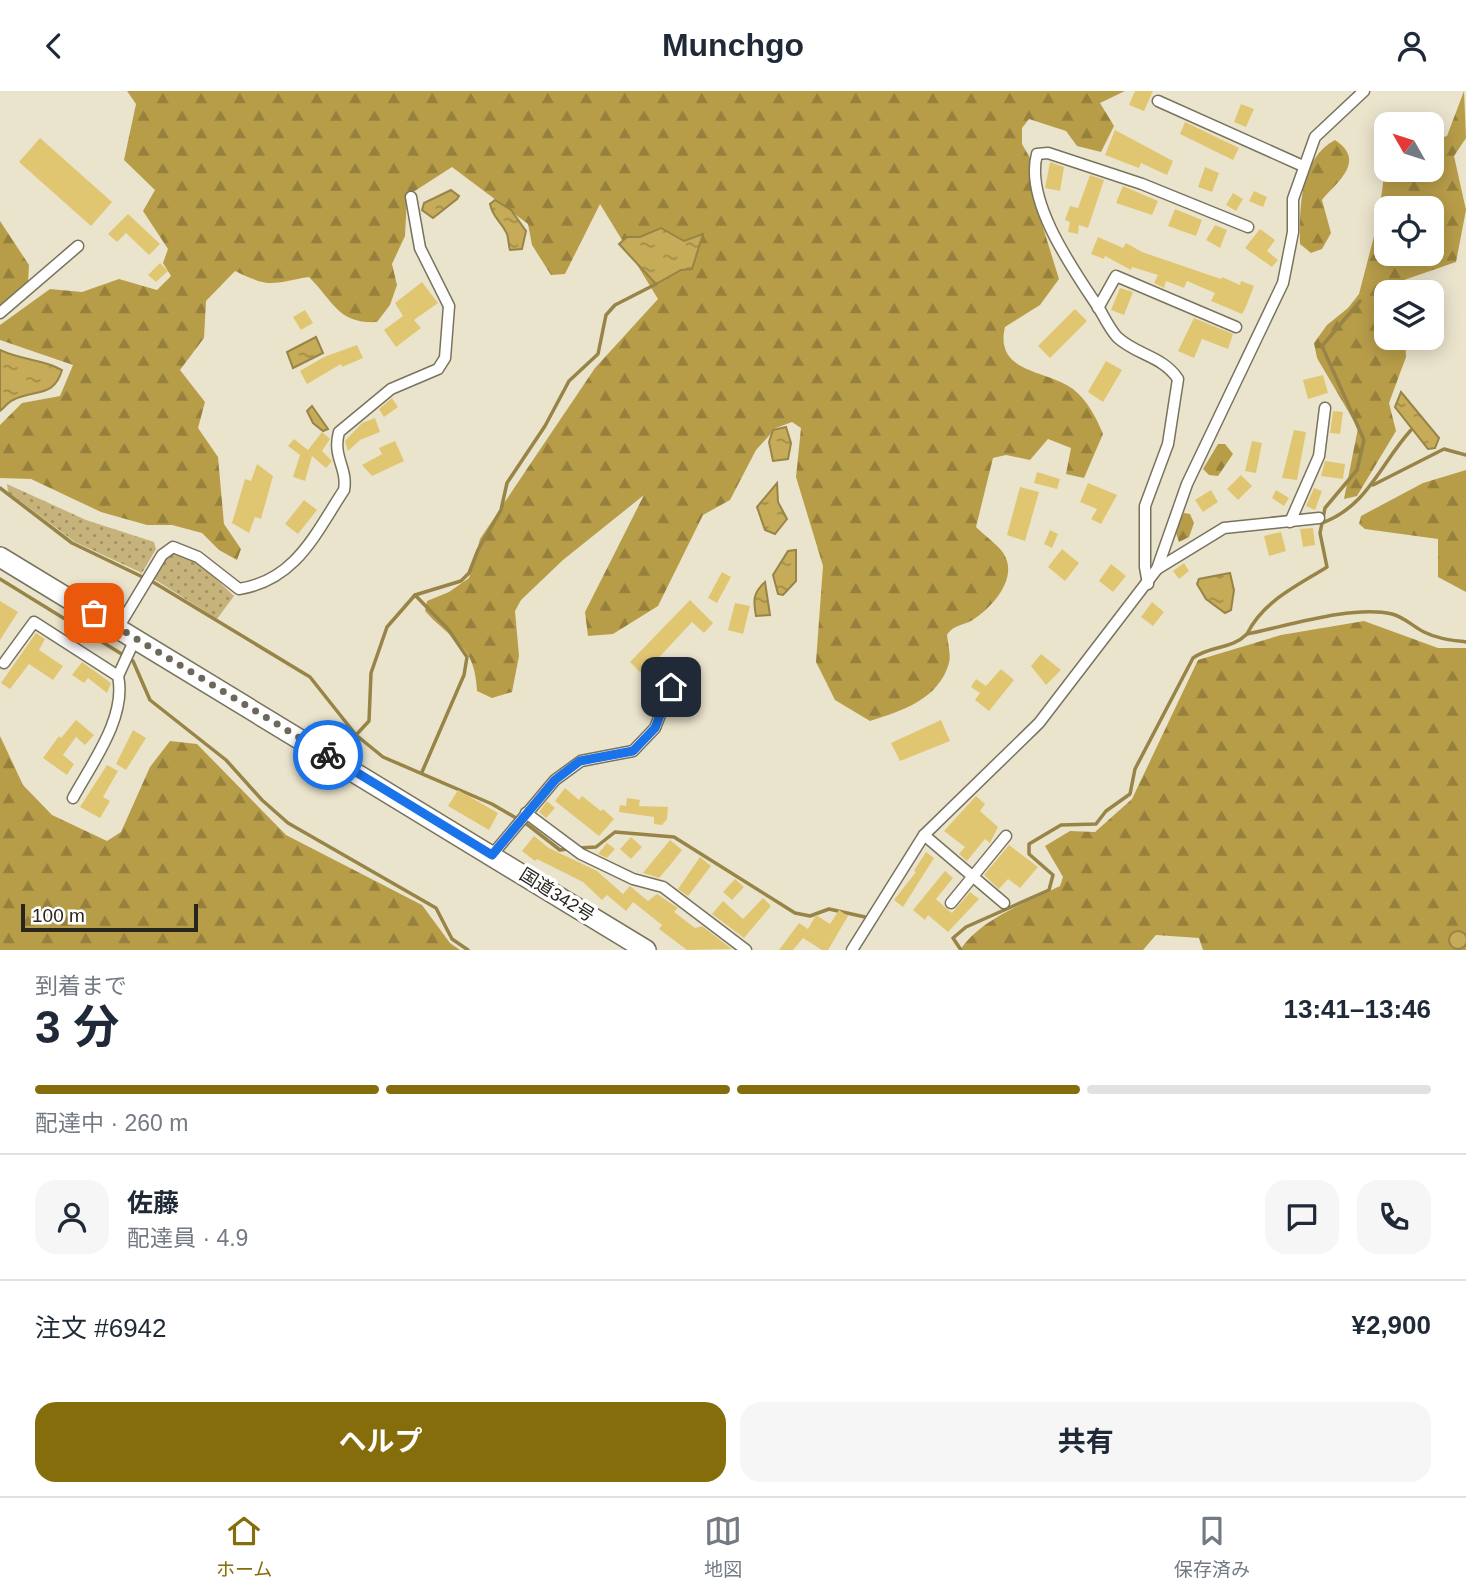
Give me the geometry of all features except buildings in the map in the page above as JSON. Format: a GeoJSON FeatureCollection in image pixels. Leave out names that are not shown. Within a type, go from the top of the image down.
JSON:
{"type":"FeatureCollection","features":[{"type":"Feature","properties":{"kind":"highway","name":"国道342号"},"geometry":{"type":"LineString","coordinates":[[0,557],[646,950]]}},
{"type":"Feature","properties":{"kind":"street"},"geometry":{"type":"LineString","coordinates":[[852,950],[924,835],[1039,723],[1157,569],[1187,484],[1283,283],[1293,232],[1293,199],[1315,137],[1364,91]]}},
{"type":"Feature","properties":{"kind":"street"},"geometry":{"type":"LineString","coordinates":[[1158,101],[1303,166]]}},
{"type":"Feature","properties":{"kind":"street"},"geometry":{"type":"LineString","coordinates":[[1148,583],[1145,567],[1145,506],[1168,444],[1178,379],[1170,366],[1120,340],[1098,308],[1066,259],[1049,224],[1035,162],[1041,152],[1142,184],[1248,227]]}},
{"type":"Feature","properties":{"kind":"street"},"geometry":{"type":"LineString","coordinates":[[118,628],[162,555],[173,547],[198,557],[239,589],[260,586],[278,577],[296,561],[344,490],[346,478],[336,458],[340,432],[391,389],[438,369],[445,358],[449,306],[420,248],[411,197]]}},
{"type":"Feature","properties":{"kind":"street"},"geometry":{"type":"LineString","coordinates":[[0,313],[78,246]]}},
{"type":"Feature","properties":{"kind":"street"},"geometry":{"type":"LineString","coordinates":[[1098,308],[1116,276],[1236,327]]}},
{"type":"Feature","properties":{"kind":"street"},"geometry":{"type":"LineString","coordinates":[[1290,522],[1319,456],[1325,408]]}},
{"type":"Feature","properties":{"kind":"street"},"geometry":{"type":"LineString","coordinates":[[1157,569],[1224,528],[1319,518]]}},
{"type":"Feature","properties":{"kind":"street"},"geometry":{"type":"LineString","coordinates":[[4,663],[34,622],[118,676]]}},
{"type":"Feature","properties":{"kind":"street"},"geometry":{"type":"LineString","coordinates":[[73,798],[113,721],[121,688],[118,676],[135,639]]}},
{"type":"Feature","properties":{"kind":"street"},"geometry":{"type":"LineString","coordinates":[[492,855],[555,780],[580,761],[633,751],[655,728],[671,687]]}},
{"type":"Feature","properties":{"kind":"street"},"geometry":{"type":"LineString","coordinates":[[526,813],[581,855],[633,879],[663,887],[746,950]]}},
{"type":"Feature","properties":{"kind":"street"},"geometry":{"type":"LineString","coordinates":[[924,835],[1004,903]]}},
{"type":"Feature","properties":{"kind":"street"},"geometry":{"type":"LineString","coordinates":[[951,903],[1006,836]]}},
{"type":"Feature","properties":{"kind":"shaded area"},"geometry":{"type":"Polygon","coordinates":[[[7,484],[86,520],[154,542],[156,549],[142,573],[75,542],[8,492],[7,484]]]}},
{"type":"Feature","properties":{"kind":"shaded area"},"geometry":{"type":"Polygon","coordinates":[[[174,552],[195,559],[234,596],[217,619],[154,579],[158,565],[174,552]]]}},
{"type":"Feature","properties":{"kind":"green space"},"geometry":{"type":"Polygon","coordinates":[[[127,91],[1125,91],[1100,103],[1114,126],[1101,152],[1077,146],[1066,131],[1029,119],[1022,128],[1022,144],[1030,158],[1032,192],[1059,279],[1040,305],[1005,327],[1004,342],[1007,354],[1015,362],[1078,393],[1091,409],[1103,434],[1084,478],[1066,474],[1071,448],[1048,439],[1030,460],[1006,455],[993,458],[976,527],[1001,550],[1006,559],[1007,579],[990,606],[970,621],[950,631],[947,635],[950,660],[944,675],[928,695],[906,708],[870,721],[835,700],[816,662],[823,566],[796,477],[801,428],[792,422],[776,428],[756,450],[730,500],[703,515],[658,606],[613,634],[588,636],[585,612],[644,495],[563,560],[521,600],[515,611],[519,656],[512,692],[492,698],[477,691],[472,663],[467,653],[425,611],[427,601],[449,592],[469,578],[480,539],[595,368],[658,299],[600,204],[565,274],[551,275],[532,245],[528,224],[452,167],[407,196],[405,236],[392,264],[397,285],[390,305],[377,322],[364,322],[345,315],[309,277],[272,283],[235,271],[206,301],[204,338],[180,370],[205,402],[198,428],[218,457],[224,524],[241,549],[237,560],[219,550],[202,533],[172,525],[147,525],[101,512],[31,479],[0,478],[0,425],[22,403],[60,396],[73,365],[0,340],[0,325],[50,289],[82,292],[119,279],[157,290],[171,276],[163,263],[168,249],[143,211],[155,190],[124,160],[136,104],[127,91]]]}},
{"type":"Feature","properties":{"kind":"green space"},"geometry":{"type":"Polygon","coordinates":[[[1464,91],[1466,138],[1454,156],[1466,210],[1456,262],[1404,280],[1374,280],[1374,350],[1406,350],[1406,357],[1389,403],[1396,431],[1357,496],[1344,499],[1358,428],[1317,358],[1314,343],[1327,325],[1348,308],[1359,294],[1374,236],[1374,266],[1444,266],[1444,196],[1381,196],[1383,182],[1444,182],[1444,137],[1447,136],[1464,91]]]}},
{"type":"Feature","properties":{"kind":"green space"},"geometry":{"type":"Polygon","coordinates":[[[1335,140],[1349,156],[1349,163],[1341,179],[1322,200],[1331,233],[1322,249],[1311,253],[1300,244],[1301,200],[1308,172],[1315,159],[1323,148],[1335,140]]]}},
{"type":"Feature","properties":{"kind":"green space"},"geometry":{"type":"Polygon","coordinates":[[[0,221],[29,265],[28,284],[0,307],[0,221]]]}},
{"type":"Feature","properties":{"kind":"green space"},"geometry":{"type":"Polygon","coordinates":[[[1218,444],[1225,444],[1233,454],[1218,476],[1209,475],[1203,469],[1218,444]]]}},
{"type":"Feature","properties":{"kind":"green space"},"geometry":{"type":"Polygon","coordinates":[[[1466,470],[1466,592],[1438,577],[1438,539],[1365,529],[1359,524],[1361,516],[1423,483],[1466,470]]]}},
{"type":"Feature","properties":{"kind":"green space"},"geometry":{"type":"Polygon","coordinates":[[[1184,513],[1190,514],[1194,523],[1189,537],[1179,542],[1175,530],[1184,513]]]}},
{"type":"Feature","properties":{"kind":"green space"},"geometry":{"type":"Polygon","coordinates":[[[1364,621],[1438,648],[1466,648],[1466,950],[1203,950],[1199,938],[1156,935],[1143,950],[960,950],[992,920],[1060,886],[1063,877],[1045,846],[1070,831],[1095,832],[1132,799],[1198,660],[1281,635],[1364,621]]]}},
{"type":"Feature","properties":{"kind":"green space"},"geometry":{"type":"Polygon","coordinates":[[[0,736],[23,785],[52,815],[107,841],[121,832],[150,767],[170,741],[197,744],[286,835],[422,905],[450,943],[460,950],[0,950],[0,736]]]}},
{"type":"Feature","properties":{"kind":"water"},"geometry":{"type":"Polygon","coordinates":[[[451,190],[459,196],[433,218],[422,210],[424,203],[451,190]]]}},
{"type":"Feature","properties":{"kind":"water"},"geometry":{"type":"Polygon","coordinates":[[[495,200],[511,210],[526,231],[522,249],[510,250],[507,234],[491,209],[490,204],[495,200]]]}},
{"type":"Feature","properties":{"kind":"water"},"geometry":{"type":"Polygon","coordinates":[[[661,228],[684,241],[703,234],[692,269],[681,270],[656,284],[619,244],[627,237],[640,237],[661,228]]]}},
{"type":"Feature","properties":{"kind":"water"},"geometry":{"type":"Polygon","coordinates":[[[316,337],[323,353],[293,368],[287,352],[316,337]]]}},
{"type":"Feature","properties":{"kind":"water"},"geometry":{"type":"Polygon","coordinates":[[[0,350],[62,370],[49,389],[13,400],[0,411],[0,350]]]}},
{"type":"Feature","properties":{"kind":"water"},"geometry":{"type":"Polygon","coordinates":[[[1401,392],[1439,438],[1435,448],[1428,449],[1395,407],[1401,392]]]}},
{"type":"Feature","properties":{"kind":"water"},"geometry":{"type":"Polygon","coordinates":[[[312,406],[328,429],[323,431],[313,423],[307,411],[312,406]]]}},
{"type":"Feature","properties":{"kind":"water"},"geometry":{"type":"Polygon","coordinates":[[[786,427],[791,443],[788,459],[773,461],[769,442],[773,430],[786,427]]]}},
{"type":"Feature","properties":{"kind":"water"},"geometry":{"type":"Polygon","coordinates":[[[777,483],[778,502],[787,519],[775,534],[765,530],[757,507],[777,483]]]}},
{"type":"Feature","properties":{"kind":"water"},"geometry":{"type":"Polygon","coordinates":[[[796,550],[796,581],[783,595],[778,594],[773,575],[788,551],[796,550]]]}},
{"type":"Feature","properties":{"kind":"water"},"geometry":{"type":"Polygon","coordinates":[[[1230,573],[1234,590],[1231,610],[1225,613],[1206,599],[1197,584],[1199,579],[1230,573]]]}},
{"type":"Feature","properties":{"kind":"water"},"geometry":{"type":"Polygon","coordinates":[[[765,582],[770,615],[756,616],[755,597],[765,582]]]}},
{"type":"Feature","properties":{"kind":"water"},"geometry":{"type":"Polygon","coordinates":[[[1458,931],[1464,934],[1467,940],[1464,946],[1458,949],[1452,946],[1449,940],[1452,934],[1458,931]]]}},
{"type":"Feature","properties":{"kind":"waterway"},"geometry":{"type":"LineString","coordinates":[[356,735],[369,721],[371,673],[387,627],[415,595],[461,581],[469,573],[478,550],[501,510],[507,483],[545,426],[569,381],[598,354],[606,315],[615,305],[656,284]]}},
{"type":"Feature","properties":{"kind":"waterway"},"geometry":{"type":"LineString","coordinates":[[1247,634],[1271,603],[1327,567],[1320,533],[1325,508],[1357,470],[1364,440],[1322,346],[1360,301]]}},
{"type":"Feature","properties":{"kind":"waterway"},"geometry":{"type":"LineString","coordinates":[[1322,523],[1338,516],[1362,495],[1411,430]]}},
{"type":"Feature","properties":{"kind":"waterway"},"geometry":{"type":"LineString","coordinates":[[1373,485],[1444,449],[1466,455]]}},
{"type":"Feature","properties":{"kind":"waterway"},"geometry":{"type":"LineString","coordinates":[[0,488],[72,543],[153,582],[310,677],[356,735],[383,757],[492,804],[528,825],[560,850],[568,849]]}},
{"type":"Feature","properties":{"kind":"waterway"},"geometry":{"type":"LineString","coordinates":[[0,579],[133,661],[150,700],[226,760],[262,800],[288,823],[436,908],[452,939],[468,950]]}},
{"type":"Feature","properties":{"kind":"waterway"},"geometry":{"type":"LineString","coordinates":[[415,595],[448,629],[467,657],[464,675],[422,772]]}},
{"type":"Feature","properties":{"kind":"waterway"},"geometry":{"type":"LineString","coordinates":[[961,950],[953,938],[966,927],[1049,890],[1053,875],[1029,854],[1029,844],[1061,825],[1096,824],[1106,811],[1130,794],[1135,769],[1193,658],[1234,643],[1247,634],[1358,612],[1392,614],[1429,634],[1466,642]]}},
{"type":"Feature","properties":{"kind":"waterway"},"geometry":{"type":"LineString","coordinates":[[579,848],[596,847],[615,832],[674,837],[795,913],[810,916],[829,909],[865,917]]}},
{"type":"Feature","properties":{"kind":"way so far"},"geometry":{"type":"LineString","coordinates":[[94,613],[328,755]]}},
{"type":"Feature","properties":{"kind":"route"},"geometry":{"type":"LineString","coordinates":[[328,755],[492,855],[555,780],[580,761],[633,751],[655,728],[671,687]]}}]}
